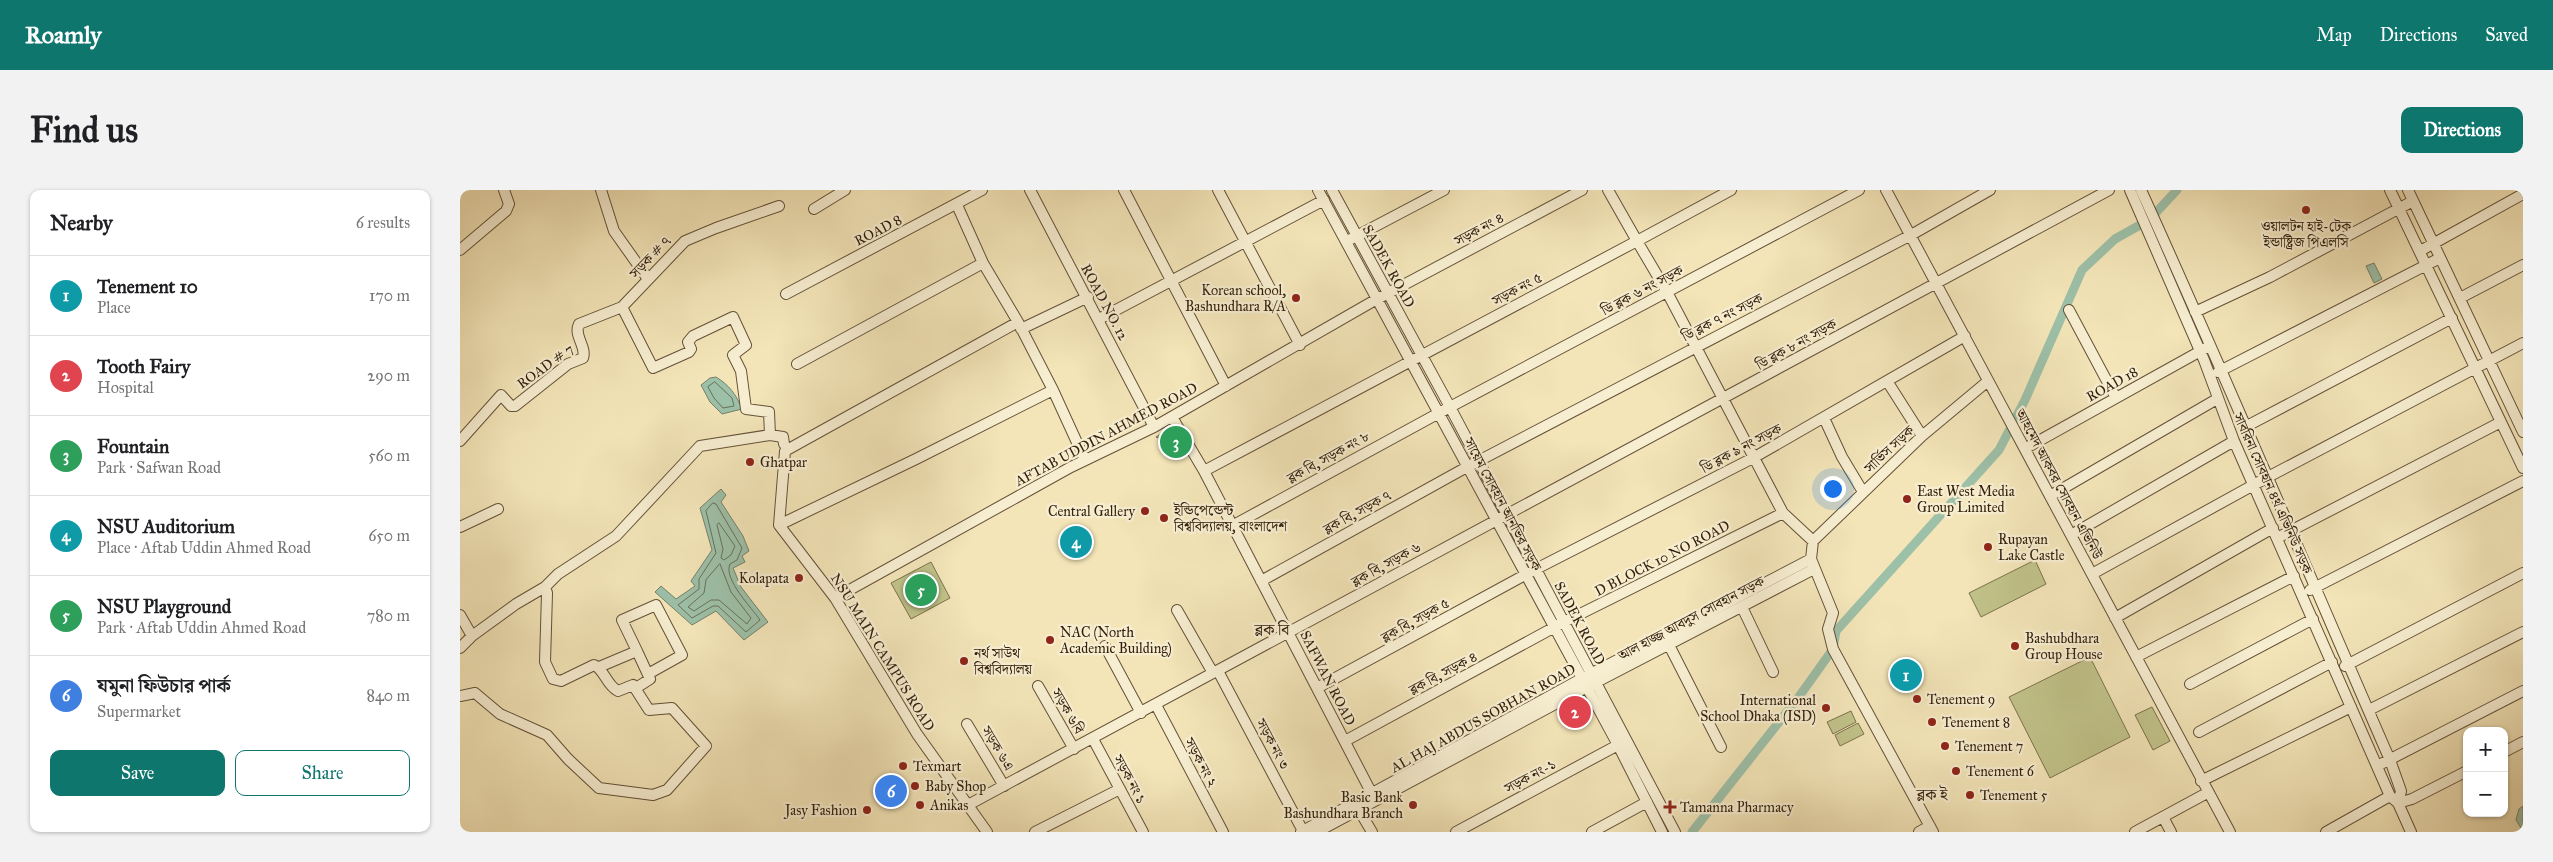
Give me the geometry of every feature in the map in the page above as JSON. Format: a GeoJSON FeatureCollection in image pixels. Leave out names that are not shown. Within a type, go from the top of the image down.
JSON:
{"type":"FeatureCollection","features":[{"type":"Feature","properties":{"kind":"street"},"geometry":{"type":"LineString","coordinates":[[460,250],[506,211],[509,204],[504,190]]}},
{"type":"Feature","properties":{"kind":"street"},"geometry":{"type":"LineString","coordinates":[[601,190],[614,231],[648,279]]}},
{"type":"Feature","properties":{"kind":"street"},"geometry":{"type":"LineString","coordinates":[[814,209],[845,190]]}},
{"type":"Feature","properties":{"kind":"street","name":"ROAD 8"},"geometry":{"type":"LineString","coordinates":[[786,294],[957,205],[982,190]]}},
{"type":"Feature","properties":{"kind":"street","name":"ROAD NO. 12"},"geometry":{"type":"LineString","coordinates":[[1030,190],[1088,297],[1154,427]]}},
{"type":"Feature","properties":{"kind":"street"},"geometry":{"type":"LineString","coordinates":[[1124,190],[1226,386]]}},
{"type":"Feature","properties":{"kind":"street"},"geometry":{"type":"LineString","coordinates":[[1218,190],[1300,345]]}},
{"type":"Feature","properties":{"kind":"street","name":"সায়েম সোবহান আনভির সড়ক"},"geometry":{"type":"LineString","coordinates":[[1319,190],[1495,520],[1618,744],[1662,832]]}},
{"type":"Feature","properties":{"kind":"street","name":"SADEK ROAD"},"geometry":{"type":"LineString","coordinates":[[1332,190],[1479,461],[1673,828]]}},
{"type":"Feature","properties":{"kind":"street"},"geometry":{"type":"LineString","coordinates":[[1346,241],[1444,190]]}},
{"type":"Feature","properties":{"kind":"street","name":"সড়ক নং ৪"},"geometry":{"type":"LineString","coordinates":[[1388,293],[1582,190]]}},
{"type":"Feature","properties":{"kind":"street"},"geometry":{"type":"LineString","coordinates":[[1608,190],[1667,292],[1752,458],[1783,513],[1813,541],[1812,564],[1833,613],[1828,629],[1833,649],[1932,829],[1919,832]]}},
{"type":"Feature","properties":{"kind":"street","name":"সড়ক নং ৫"},"geometry":{"type":"LineString","coordinates":[[1204,472],[1731,190]]}},
{"type":"Feature","properties":{"kind":"street","name":"ডি ব্লক ৬ নং সড়ক"},"geometry":{"type":"LineString","coordinates":[[1438,413],[1859,190]]}},
{"type":"Feature","properties":{"kind":"street","name":"আহমেদ আকবর সোবহান এভিনিউ"},"geometry":{"type":"LineString","coordinates":[[1886,190],[2026,448],[2207,793],[2230,832]]}},
{"type":"Feature","properties":{"kind":"street","name":"ডি ব্লক ৭ নং সড়ক"},"geometry":{"type":"LineString","coordinates":[[1467,467],[1694,346],[1911,235],[1990,190]]}},
{"type":"Feature","properties":{"kind":"street","name":"ডি ব্লক ৮ নং সড়ক"},"geometry":{"type":"LineString","coordinates":[[1495,520],[1722,400],[1936,282],[2110,190]]}},
{"type":"Feature","properties":{"kind":"street","name":"সাবরিনা সোবহান ৪র্থ এভিনিউ সড়ক"},"geometry":{"type":"LineString","coordinates":[[2130,190],[2211,376],[2217,399],[2234,442],[2377,766],[2411,832]]}},
{"type":"Feature","properties":{"kind":"street","name":"সাবরিনা সোবহান ৪র্থ এভিনিউ সড়ক"},"geometry":{"type":"LineString","coordinates":[[2141,190],[2194,312],[2222,370],[2390,760],[2401,791],[2394,799]]}},
{"type":"Feature","properties":{"kind":"street"},"geometry":{"type":"LineString","coordinates":[[2390,190],[2523,468]]}},
{"type":"Feature","properties":{"kind":"street"},"geometry":{"type":"LineString","coordinates":[[2408,190],[2523,432]]}},
{"type":"Feature","properties":{"kind":"street"},"geometry":{"type":"LineString","coordinates":[[2420,251],[2523,194]]}},
{"type":"Feature","properties":{"kind":"street"},"geometry":{"type":"LineString","coordinates":[[1099,319],[1324,200]]}},
{"type":"Feature","properties":{"kind":"street"},"geometry":{"type":"LineString","coordinates":[[2194,312],[2270,276],[2413,202]]}},
{"type":"Feature","properties":{"kind":"street"},"geometry":{"type":"LineString","coordinates":[[957,205],[983,263],[1053,390],[1085,460]]}},
{"type":"Feature","properties":{"kind":"street","name":"সড়ক # ৭"},"geometry":{"type":"LineString","coordinates":[[577,327],[622,307],[685,241],[779,206]]}},
{"type":"Feature","properties":{"kind":"street"},"geometry":{"type":"LineString","coordinates":[[2211,376],[2440,258]]}},
{"type":"Feature","properties":{"kind":"street"},"geometry":{"type":"LineString","coordinates":[[797,364],[983,263]]}},
{"type":"Feature","properties":{"kind":"street"},"geometry":{"type":"LineString","coordinates":[[2460,298],[2523,264]]}},
{"type":"Feature","properties":{"kind":"street","name":"AFTAB UDDIN AHMED ROAD"},"geometry":{"type":"LineString","coordinates":[[835,598],[1085,460],[1154,427],[1388,293]]}},
{"type":"Feature","properties":{"kind":"street"},"geometry":{"type":"LineString","coordinates":[[784,448],[1019,326],[1088,297]]}},
{"type":"Feature","properties":{"kind":"street"},"geometry":{"type":"LineString","coordinates":[[622,307],[653,368],[690,352],[691,349],[688,342],[693,336],[733,317],[746,345],[734,355],[740,371],[746,409],[769,412],[770,435]]}},
{"type":"Feature","properties":{"kind":"street"},"geometry":{"type":"LineString","coordinates":[[2069,310],[2116,398]]}},
{"type":"Feature","properties":{"kind":"street"},"geometry":{"type":"LineString","coordinates":[[2245,427],[2452,318]]}},
{"type":"Feature","properties":{"kind":"street","name":"ROAD # 7"},"geometry":{"type":"LineString","coordinates":[[460,441],[501,395],[511,406],[515,406],[560,370],[583,358],[584,354],[577,327]]}},
{"type":"Feature","properties":{"kind":"street","name":"ডি ব্লক ৯ নং সড়ক"},"geometry":{"type":"LineString","coordinates":[[1525,575],[1752,458],[1965,336]]}},
{"type":"Feature","properties":{"kind":"street"},"geometry":{"type":"LineString","coordinates":[[2092,574],[2253,485],[2523,343]]}},
{"type":"Feature","properties":{"kind":"street","name":"ROAD 18"},"geometry":{"type":"LineString","coordinates":[[2026,448],[2211,345]]}},
{"type":"Feature","properties":{"kind":"street","name":"সার্ভিস সড়ক"},"geometry":{"type":"LineString","coordinates":[[1813,541],[1922,436],[1988,381]]}},
{"type":"Feature","properties":{"kind":"street"},"geometry":{"type":"LineString","coordinates":[[1887,382],[1922,436]]}},
{"type":"Feature","properties":{"kind":"street"},"geometry":{"type":"LineString","coordinates":[[460,648],[472,636],[516,604],[546,587],[558,574],[616,536],[700,446],[770,435],[783,437],[779,525],[1053,390]]}},
{"type":"Feature","properties":{"kind":"street"},"geometry":{"type":"LineString","coordinates":[[2050,496],[2217,399]]}},
{"type":"Feature","properties":{"kind":"street","name":"ব্লক বি, সড়ক নং ৮"},"geometry":{"type":"LineString","coordinates":[[1232,526],[1438,413]]}},
{"type":"Feature","properties":{"kind":"street","name":"SAFWAN ROAD"},"geometry":{"type":"LineString","coordinates":[[1172,417],[1204,472],[1372,794]]}},
{"type":"Feature","properties":{"kind":"street"},"geometry":{"type":"LineString","coordinates":[[1824,418],[1842,457],[1863,492]]}},
{"type":"Feature","properties":{"kind":"street"},"geometry":{"type":"LineString","coordinates":[[2115,618],[2275,533],[2291,531],[2501,422]]}},
{"type":"Feature","properties":{"kind":"street"},"geometry":{"type":"LineString","coordinates":[[2071,535],[2234,442]]}},
{"type":"Feature","properties":{"kind":"street","name":"ব্লক বি, সড়ক ৭"},"geometry":{"type":"LineString","coordinates":[[1261,581],[1467,467]]}},
{"type":"Feature","properties":{"kind":"street"},"geometry":{"type":"LineString","coordinates":[[2302,594],[2523,481]]}},
{"type":"Feature","properties":{"kind":"street"},"geometry":{"type":"LineString","coordinates":[[460,527],[498,509]]}},
{"type":"Feature","properties":{"kind":"street","name":"D BLOCK 10 NO ROAD"},"geometry":{"type":"LineString","coordinates":[[1554,629],[1564,622],[1783,513]]}},
{"type":"Feature","properties":{"kind":"street","name":"ব্লক বি, সড়ক ৬"},"geometry":{"type":"LineString","coordinates":[[968,805],[1495,520]]}},
{"type":"Feature","properties":{"kind":"street","name":"NSU MAIN CAMPUS ROAD"},"geometry":{"type":"LineString","coordinates":[[779,525],[835,598],[917,734],[987,832]]}},
{"type":"Feature","properties":{"kind":"street","name":"আল হাজ্জ আবদুস সোবহান সড়ক"},"geometry":{"type":"LineString","coordinates":[[1594,679],[1669,645],[1742,607],[1812,564]]}},
{"type":"Feature","properties":{"kind":"street","name":"AL HAJ ABDUS SOBHAN ROAD"},"geometry":{"type":"LineString","coordinates":[[1302,832],[1812,564]]}},
{"type":"Feature","properties":{"kind":"street"},"geometry":{"type":"LineString","coordinates":[[2199,732],[2334,667],[2349,664],[2523,573]]}},
{"type":"Feature","properties":{"kind":"street","name":"ব্লক বি, সড়ক ৫"},"geometry":{"type":"LineString","coordinates":[[1317,688],[1525,575]]}},
{"type":"Feature","properties":{"kind":"street"},"geometry":{"type":"LineString","coordinates":[[2136,657],[2294,576]]}},
{"type":"Feature","properties":{"kind":"street"},"geometry":{"type":"LineString","coordinates":[[546,587],[545,662],[553,679],[561,681],[592,666],[599,667],[637,651]]}},
{"type":"Feature","properties":{"kind":"street"},"geometry":{"type":"LineString","coordinates":[[636,688],[650,679],[622,620],[656,605],[682,655],[648,674]]}},
{"type":"Feature","properties":{"kind":"street"},"geometry":{"type":"LineString","coordinates":[[1742,607],[1773,672]]}},
{"type":"Feature","properties":{"kind":"street","name":"সড়ক নং ৩"},"geometry":{"type":"LineString","coordinates":[[1177,610],[1215,672],[1302,832]]}},
{"type":"Feature","properties":{"kind":"street"},"geometry":{"type":"LineString","coordinates":[[460,615],[472,636]]}},
{"type":"Feature","properties":{"kind":"street"},"geometry":{"type":"LineString","coordinates":[[2190,684],[2313,619]]}},
{"type":"Feature","properties":{"kind":"street","name":"ব্লক বি, সড়ক ৪"},"geometry":{"type":"LineString","coordinates":[[1345,741],[1554,629]]}},
{"type":"Feature","properties":{"kind":"street"},"geometry":{"type":"LineString","coordinates":[[2369,710],[2523,632]]}},
{"type":"Feature","properties":{"kind":"street"},"geometry":{"type":"LineString","coordinates":[[1669,645],[1721,747]]}},
{"type":"Feature","properties":{"kind":"street"},"geometry":{"type":"LineString","coordinates":[[1105,646],[1140,713]]}},
{"type":"Feature","properties":{"kind":"street"},"geometry":{"type":"LineString","coordinates":[[461,693],[475,693],[500,714],[547,735],[568,759],[599,788],[653,795],[667,790],[706,746],[672,708],[650,710],[636,688],[632,685],[618,691],[612,688],[599,667]]}},
{"type":"Feature","properties":{"kind":"street"},"geometry":{"type":"LineString","coordinates":[[1317,832],[1583,683]]}},
{"type":"Feature","properties":{"kind":"street","name":"সড়ক ৬বি"},"geometry":{"type":"LineString","coordinates":[[1038,686],[1074,749]]}},
{"type":"Feature","properties":{"kind":"street"},"geometry":{"type":"LineString","coordinates":[[2377,766],[2523,691]]}},
{"type":"Feature","properties":{"kind":"street","name":"সড়ক নং ২"},"geometry":{"type":"LineString","coordinates":[[1156,705],[1223,832]]}},
{"type":"Feature","properties":{"kind":"street"},"geometry":{"type":"LineString","coordinates":[[2201,781],[2351,707]]}},
{"type":"Feature","properties":{"kind":"street","name":"সড়ক ৬এ"},"geometry":{"type":"LineString","coordinates":[[967,724],[1004,786]]}},
{"type":"Feature","properties":{"kind":"street","name":"সড়ক নং ১"},"geometry":{"type":"LineString","coordinates":[[1092,739],[1143,832]]}},
{"type":"Feature","properties":{"kind":"street"},"geometry":{"type":"LineString","coordinates":[[2508,750],[2523,742]]}},
{"type":"Feature","properties":{"kind":"street","name":"সড়ক নং-১"},"geometry":{"type":"LineString","coordinates":[[1456,832],[1618,744]]}},
{"type":"Feature","properties":{"kind":"street"},"geometry":{"type":"LineString","coordinates":[[2326,832],[2394,799],[2412,799],[2465,772]]}},
{"type":"Feature","properties":{"kind":"street"},"geometry":{"type":"LineString","coordinates":[[1035,832],[1120,789]]}},
{"type":"Feature","properties":{"kind":"street"},"geometry":{"type":"LineString","coordinates":[[2135,832],[2207,793]]}},
{"type":"Feature","properties":{"kind":"street"},"geometry":{"type":"LineString","coordinates":[[1592,832],[1647,802]]}},
{"type":"Feature","properties":{"kind":"street"},"geometry":{"type":"LineString","coordinates":[[1359,810],[1372,832]]}},
{"type":"Feature","properties":{"kind":"street"},"geometry":{"type":"LineString","coordinates":[[2163,817],[2171,832]]}},
{"type":"Feature","properties":{"kind":"shaded area"},"geometry":{"type":"Polygon","coordinates":[[[1174,427],[1185,448],[1156,437],[1174,427]]]}},
{"type":"Feature","properties":{"kind":"shaded area"},"geometry":{"type":"Polygon","coordinates":[[[2035,560],[2046,584],[1981,617],[1969,593],[2035,560]]]}},
{"type":"Feature","properties":{"kind":"shaded area"},"geometry":{"type":"Polygon","coordinates":[[[931,562],[950,598],[911,619],[891,583],[931,562]]]}},
{"type":"Feature","properties":{"kind":"shaded area"},"geometry":{"type":"Polygon","coordinates":[[[2090,657],[2130,737],[2050,778],[2009,697],[2090,657]]]}},
{"type":"Feature","properties":{"kind":"shaded area"},"geometry":{"type":"Polygon","coordinates":[[[2152,707],[2170,741],[2153,750],[2135,715],[2152,707]]]}},
{"type":"Feature","properties":{"kind":"shaded area"},"geometry":{"type":"Polygon","coordinates":[[[1851,711],[1856,722],[1833,734],[1827,722],[1851,711]]]}},
{"type":"Feature","properties":{"kind":"shaded area"},"geometry":{"type":"Polygon","coordinates":[[[1858,723],[1864,734],[1840,746],[1835,735],[1858,723]]]}},
{"type":"Feature","properties":{"kind":"water"},"geometry":{"type":"Polygon","coordinates":[[[2374,263],[2382,279],[2374,283],[2366,266],[2374,263]]]}},
{"type":"Feature","properties":{"kind":"water"},"geometry":{"type":"Polygon","coordinates":[[[716,377],[732,390],[742,409],[722,414],[710,402],[701,385],[710,378],[716,377]]]}},
{"type":"Feature","properties":{"kind":"water"},"geometry":{"type":"Polygon","coordinates":[[[721,489],[726,495],[721,502],[743,536],[749,551],[742,556],[745,562],[733,568],[741,587],[768,622],[744,640],[716,611],[692,625],[655,592],[661,586],[676,599],[695,586],[691,581],[712,550],[700,508],[721,489]]]}},
{"type":"Feature","properties":{"kind":"water"},"geometry":{"type":"Polygon","coordinates":[[[2523,806],[2523,831],[2516,820],[2519,809],[2523,806]]]}},
{"type":"Feature","properties":{"kind":"waterway"},"geometry":{"type":"LineString","coordinates":[[1692,832],[1798,698],[1833,649],[1836,631],[1999,450],[2025,400],[2082,270],[2115,239],[2149,220],[2177,190]]}},
{"type":"Feature","properties":{"kind":"place","name":"ওয়ালটন হাই-টেক ইন্ডাষ্ট্রিজ পিএলসি"},"geometry":{"type":"Point","coordinates":[2306,210]}},
{"type":"Feature","properties":{"kind":"place","name":"Korean school, Bashundhara R/A"},"geometry":{"type":"Point","coordinates":[1296,298]}},
{"type":"Feature","properties":{"kind":"place","name":"Fountain"},"geometry":{"type":"Point","coordinates":[1176,442]}},
{"type":"Feature","properties":{"kind":"place","name":"Ghatpar"},"geometry":{"type":"Point","coordinates":[750,462]}},
{"type":"Feature","properties":{"kind":"place","name":"East West Media Group Limited"},"geometry":{"type":"Point","coordinates":[1907,499]}},
{"type":"Feature","properties":{"kind":"place","name":"Central Gallery"},"geometry":{"type":"Point","coordinates":[1145,511]}},
{"type":"Feature","properties":{"kind":"place","name":"ইন্ডিপেন্ডেন্ট বিশ্ববিদ্যালয়, বাংলাদেশ"},"geometry":{"type":"Point","coordinates":[1164,518]}},
{"type":"Feature","properties":{"kind":"place","name":"NSU Auditorium"},"geometry":{"type":"Point","coordinates":[1076,542]}},
{"type":"Feature","properties":{"kind":"place","name":"Rupayan Lake Castle"},"geometry":{"type":"Point","coordinates":[1988,547]}},
{"type":"Feature","properties":{"kind":"place","name":"Kolapata"},"geometry":{"type":"Point","coordinates":[799,578]}},
{"type":"Feature","properties":{"kind":"place","name":"NSU Playground"},"geometry":{"type":"Point","coordinates":[921,590]}},
{"type":"Feature","properties":{"kind":"place","name":"NAC (North Academic Building)"},"geometry":{"type":"Point","coordinates":[1050,640]}},
{"type":"Feature","properties":{"kind":"place","name":"Bashubdhara Group House"},"geometry":{"type":"Point","coordinates":[2015,646]}},
{"type":"Feature","properties":{"kind":"place","name":"নর্থ সাউথ বিশ্ববিদ্যালয়"},"geometry":{"type":"Point","coordinates":[964,661]}},
{"type":"Feature","properties":{"kind":"place","name":"Tenement 10"},"geometry":{"type":"Point","coordinates":[1906,675]}},
{"type":"Feature","properties":{"kind":"place","name":"Tenement 9"},"geometry":{"type":"Point","coordinates":[1917,699]}},
{"type":"Feature","properties":{"kind":"place","name":"International School Dhaka (ISD)"},"geometry":{"type":"Point","coordinates":[1826,708]}},
{"type":"Feature","properties":{"kind":"place","name":"Tooth Fairy"},"geometry":{"type":"Point","coordinates":[1575,712]}},
{"type":"Feature","properties":{"kind":"place","name":"Tenement 8"},"geometry":{"type":"Point","coordinates":[1932,722]}},
{"type":"Feature","properties":{"kind":"place","name":"Tenement 7"},"geometry":{"type":"Point","coordinates":[1945,746]}},
{"type":"Feature","properties":{"kind":"place","name":"Texmart"},"geometry":{"type":"Point","coordinates":[903,766]}},
{"type":"Feature","properties":{"kind":"place","name":"Tenement 6"},"geometry":{"type":"Point","coordinates":[1956,771]}},
{"type":"Feature","properties":{"kind":"place","name":"Baby Shop"},"geometry":{"type":"Point","coordinates":[915,786]}},
{"type":"Feature","properties":{"kind":"place","name":"যমুনা ফিউচার পার্ক"},"geometry":{"type":"Point","coordinates":[891,791]}},
{"type":"Feature","properties":{"kind":"place","name":"Tenement 5"},"geometry":{"type":"Point","coordinates":[1970,795]}},
{"type":"Feature","properties":{"kind":"place","name":"Anikas"},"geometry":{"type":"Point","coordinates":[920,805]}},
{"type":"Feature","properties":{"kind":"place","name":"Basic Bank Bashundhara Branch"},"geometry":{"type":"Point","coordinates":[1413,805]}},
{"type":"Feature","properties":{"kind":"place","name":"Tamanna Pharmacy"},"geometry":{"type":"Point","coordinates":[1670,807]}},
{"type":"Feature","properties":{"kind":"place","name":"Jasy Fashion"},"geometry":{"type":"Point","coordinates":[867,810]}},
{"type":"Feature","properties":{"kind":"district","name":"ব্লক বি"},"geometry":{"type":"Point","coordinates":[1272,629]}},
{"type":"Feature","properties":{"kind":"district","name":"ব্লক ই"},"geometry":{"type":"Point","coordinates":[1932,794]}}]}
